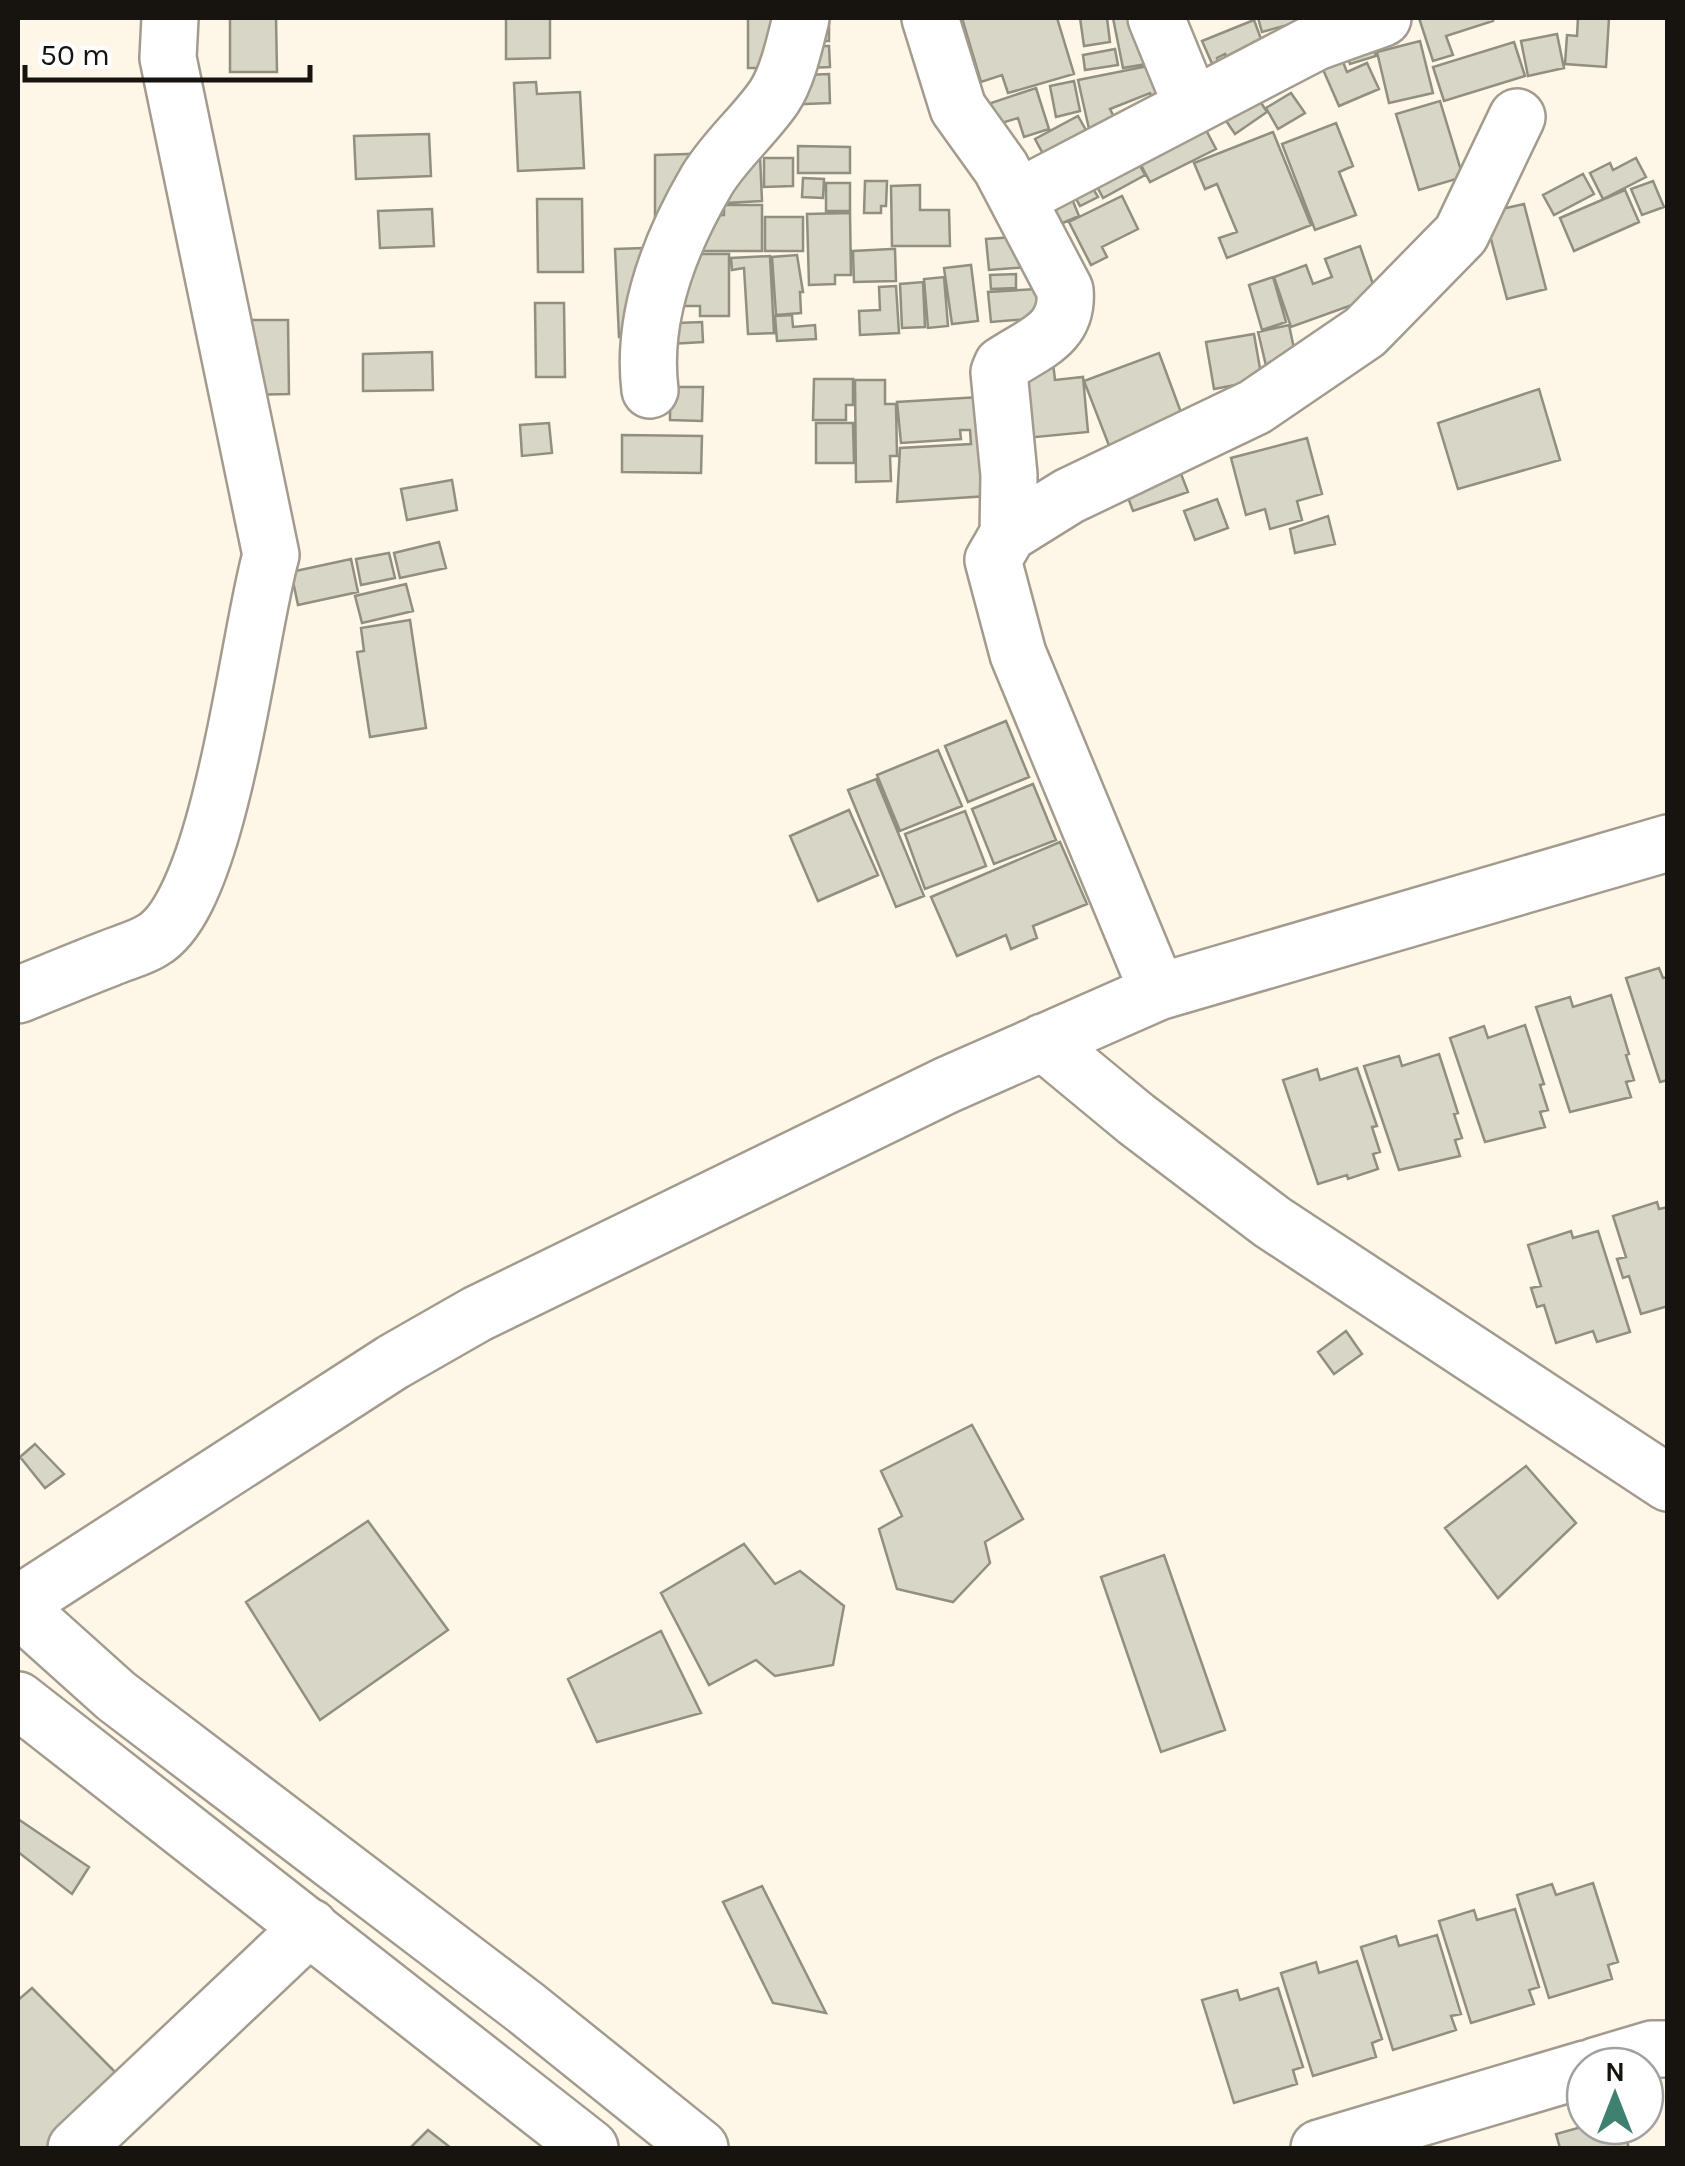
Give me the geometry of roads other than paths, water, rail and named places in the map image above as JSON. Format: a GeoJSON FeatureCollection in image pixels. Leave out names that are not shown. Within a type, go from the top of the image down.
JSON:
{"type":"FeatureCollection","features":[{"type":"Feature","properties":{"kind":"street"},"geometry":{"type":"LineString","coordinates":[[18,995],[156,939],[182,907],[208,848],[225,781],[270,555],[168,58],[170,18]]}},
{"type":"Feature","properties":{"kind":"street"},"geometry":{"type":"LineString","coordinates":[[650,390],[646,360],[656,295],[672,254],[707,181],[734,141],[776,95],[801,18]]}},
{"type":"Feature","properties":{"kind":"street"},"geometry":{"type":"LineString","coordinates":[[930,18],[958,108],[1001,168],[1065,290],[1067,309],[1060,326],[1002,365],[999,372],[1010,475],[1008,534]]}},
{"type":"Feature","properties":{"kind":"street"},"geometry":{"type":"LineString","coordinates":[[1156,18],[1192,106]]}},
{"type":"Feature","properties":{"kind":"street"},"geometry":{"type":"LineString","coordinates":[[1017,198],[1316,42],[1383,18]]}},
{"type":"Feature","properties":{"kind":"street"},"geometry":{"type":"LineString","coordinates":[[1158,992],[1018,654],[993,560],[1008,534],[1068,496],[1255,407],[1365,332],[1462,234],[1518,116]]}},
{"type":"Feature","properties":{"kind":"street"},"geometry":{"type":"LineString","coordinates":[[700,2148],[526,2008],[116,1696],[18,1606],[393,1362],[476,1314],[947,1085],[1158,992],[1668,843]]}},
{"type":"Feature","properties":{"kind":"street"},"geometry":{"type":"LineString","coordinates":[[1043,1042],[1136,1120],[1272,1222],[1668,1483]]}},
{"type":"Feature","properties":{"kind":"street"},"geometry":{"type":"LineString","coordinates":[[18,1700],[590,2148]]}},
{"type":"Feature","properties":{"kind":"street"},"geometry":{"type":"LineString","coordinates":[[76,2148],[310,1927]]}},
{"type":"Feature","properties":{"kind":"street"},"geometry":{"type":"LineString","coordinates":[[1320,2148],[1565,2075]]}}]}
